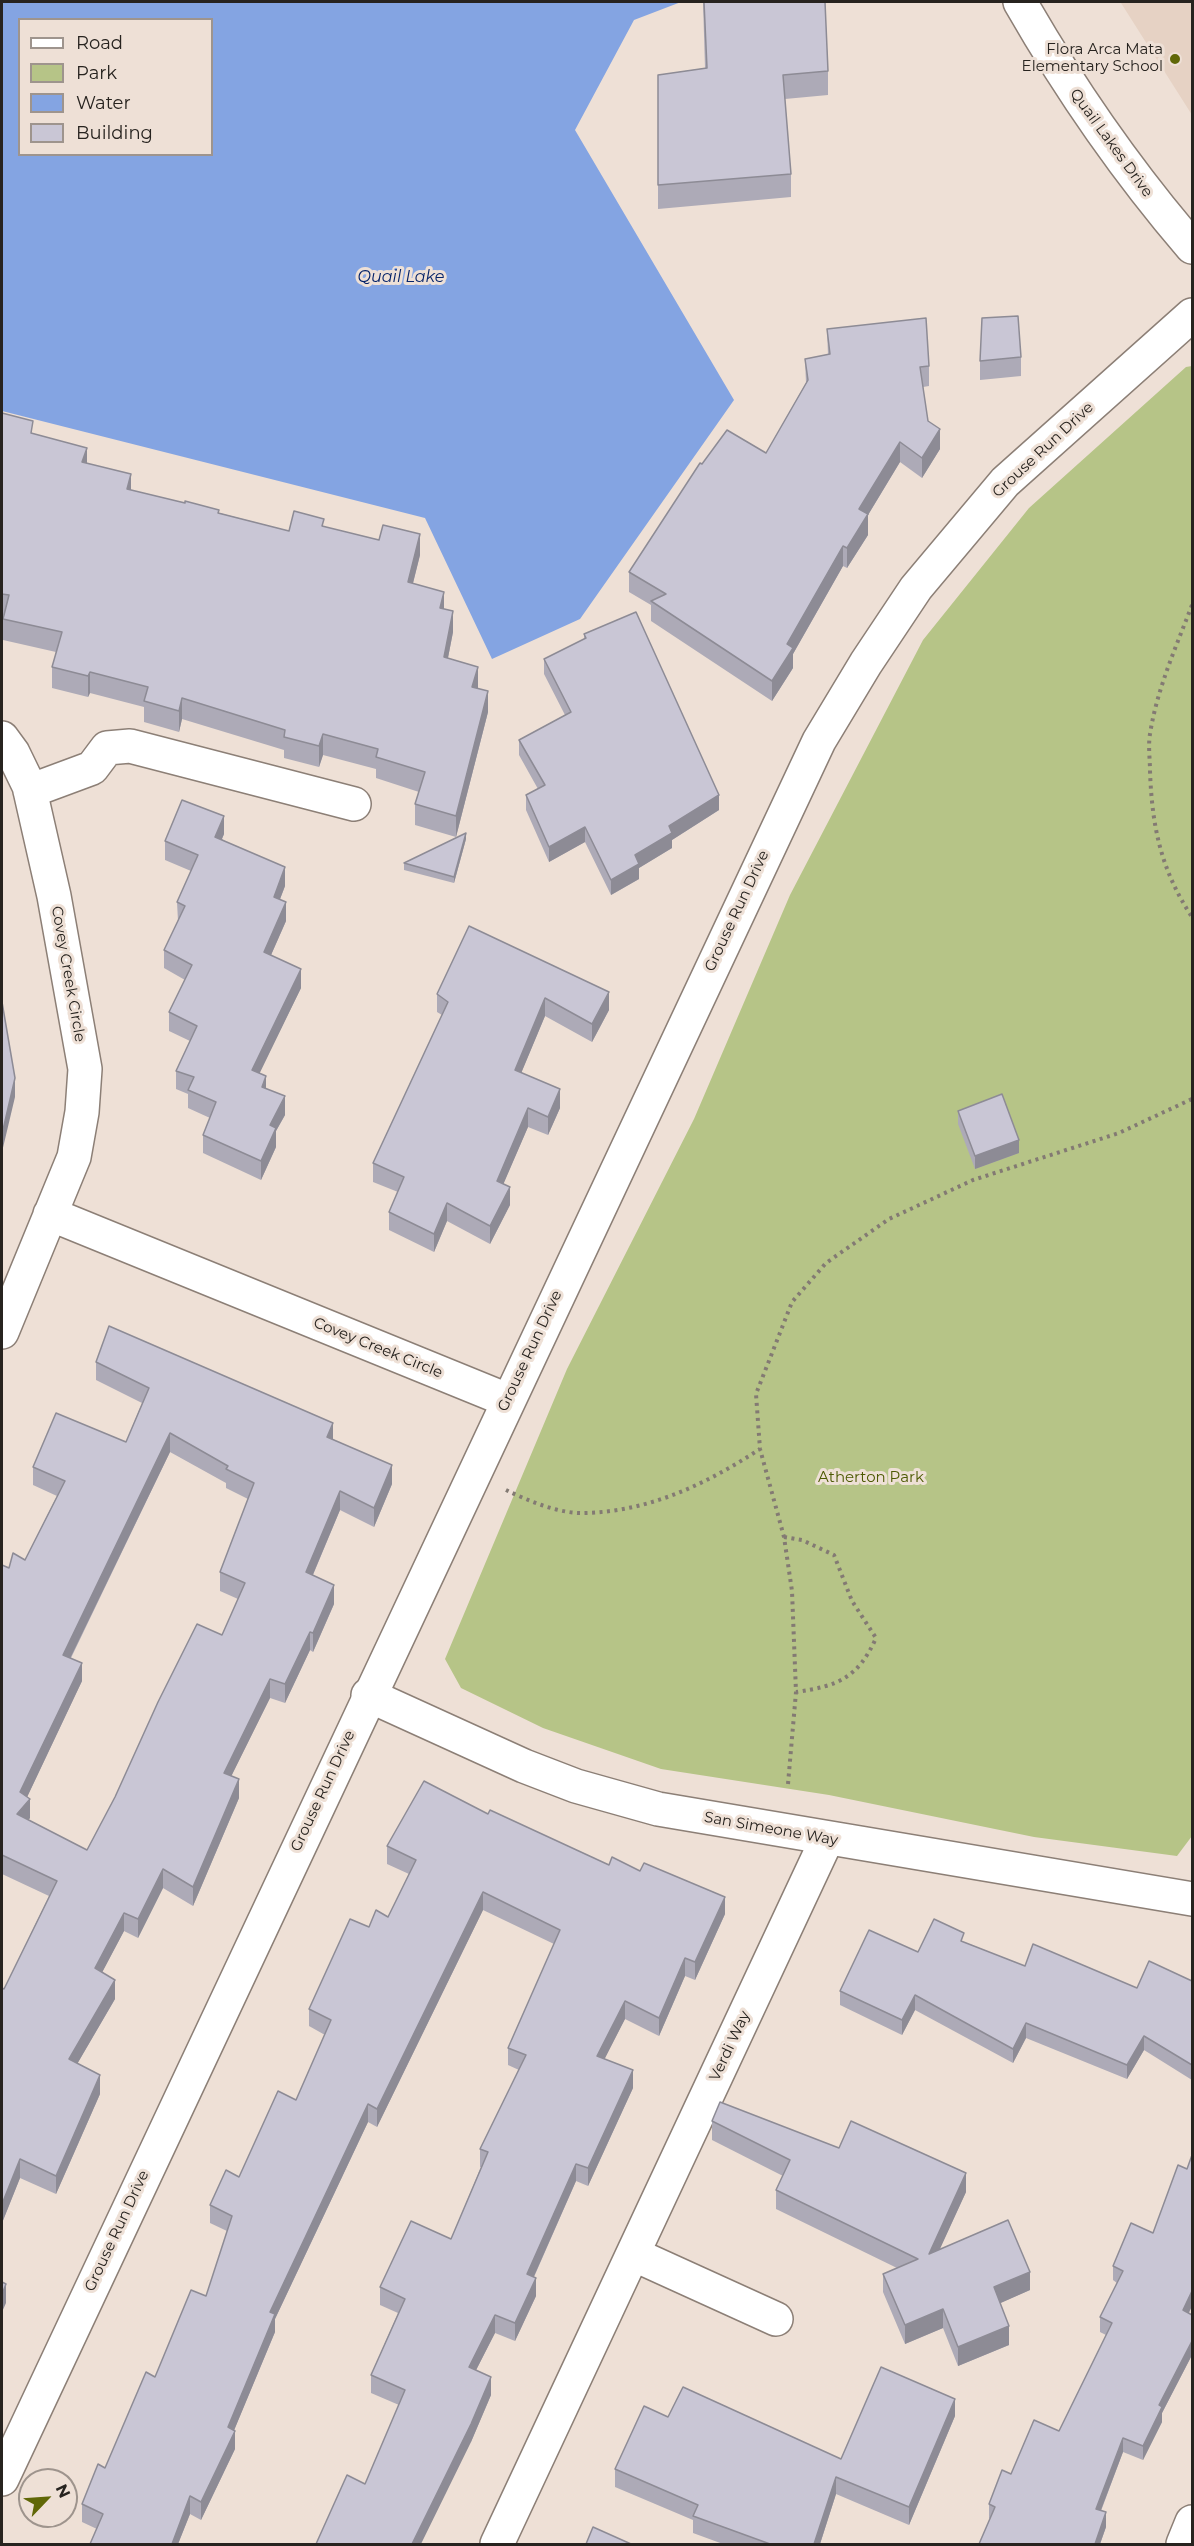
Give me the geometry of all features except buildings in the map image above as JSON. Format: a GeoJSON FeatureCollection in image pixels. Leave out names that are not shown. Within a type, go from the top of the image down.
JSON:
{"type":"FeatureCollection","features":[{"type":"Feature","properties":{"kind":"street","name":"Quail Lakes Drive"},"geometry":{"type":"LineString","coordinates":[[1020,2],[1060,71],[1140,187],[1192,247]]}},
{"type":"Feature","properties":{"kind":"street","name":"Grouse Run Drive"},"geometry":{"type":"LineString","coordinates":[[2,2479],[368,1695],[819,741],[866,663],[916,588],[1005,482],[1192,315]]}},
{"type":"Feature","properties":{"kind":"street","name":"Covey Creek Circle"},"geometry":{"type":"LineString","coordinates":[[2,738],[13,753],[30,791],[54,896],[86,1069],[82,1112],[74,1157],[2,1332]]}},
{"type":"Feature","properties":{"kind":"street"},"geometry":{"type":"LineString","coordinates":[[30,791],[92,768],[107,748],[130,746],[354,804]]}},
{"type":"Feature","properties":{"kind":"street","name":"Covey Creek Circle"},"geometry":{"type":"LineString","coordinates":[[50,1214],[507,1400]]}},
{"type":"Feature","properties":{"kind":"street","name":"San Simeone Way"},"geometry":{"type":"LineString","coordinates":[[368,1695],[524,1766],[576,1786],[658,1809],[1192,1899]]}},
{"type":"Feature","properties":{"kind":"street","name":"Verdi Way"},"geometry":{"type":"LineString","coordinates":[[497,2544],[827,1839]]}},
{"type":"Feature","properties":{"kind":"street"},"geometry":{"type":"LineString","coordinates":[[633,2254],[776,2319]]}},
{"type":"Feature","properties":{"kind":"street"},"geometry":{"type":"LineString","coordinates":[[1183,2544],[1192,2522]]}},
{"type":"Feature","properties":{"kind":"path"},"geometry":{"type":"LineString","coordinates":[[1192,604],[1165,673],[1149,736],[1151,798],[1159,851],[1177,894],[1192,917]]}},
{"type":"Feature","properties":{"kind":"path"},"geometry":{"type":"LineString","coordinates":[[788,1784],[796,1692],[792,1591],[784,1537],[760,1449],[756,1394],[792,1302],[826,1263],[889,1219],[974,1180],[1119,1133],[1192,1099]]}},
{"type":"Feature","properties":{"kind":"path"},"geometry":{"type":"LineString","coordinates":[[472,1474],[531,1503],[583,1514],[651,1504],[716,1478],[760,1449]]}},
{"type":"Feature","properties":{"kind":"path"},"geometry":{"type":"LineString","coordinates":[[784,1537],[802,1540],[834,1555],[852,1601],[876,1638],[866,1660],[849,1676],[825,1688],[796,1692]]}},
{"type":"Feature","properties":{"kind":"shaded area","name":"Flora Arca Mata Elementary School"},"geometry":{"type":"Polygon","coordinates":[[[1192,2],[1192,115],[1121,3],[1192,2]]]}},
{"type":"Feature","properties":{"kind":"green space","name":"Atherton Park"},"geometry":{"type":"Polygon","coordinates":[[[1192,366],[1192,1836],[1177,1856],[1034,1837],[829,1795],[661,1769],[543,1728],[461,1688],[445,1659],[567,1369],[694,1119],[790,895],[923,640],[1029,508],[1186,367],[1192,366]]]}},
{"type":"Feature","properties":{"kind":"water","name":"Quail Lake"},"geometry":{"type":"Polygon","coordinates":[[[2,2],[681,2],[634,20],[575,130],[734,400],[580,619],[492,659],[425,518],[2,411],[2,2]]]}},
{"type":"Feature","properties":{"kind":"place","name":"Flora Arca Mata Elementary School"},"geometry":{"type":"Point","coordinates":[1175,59]}}]}
